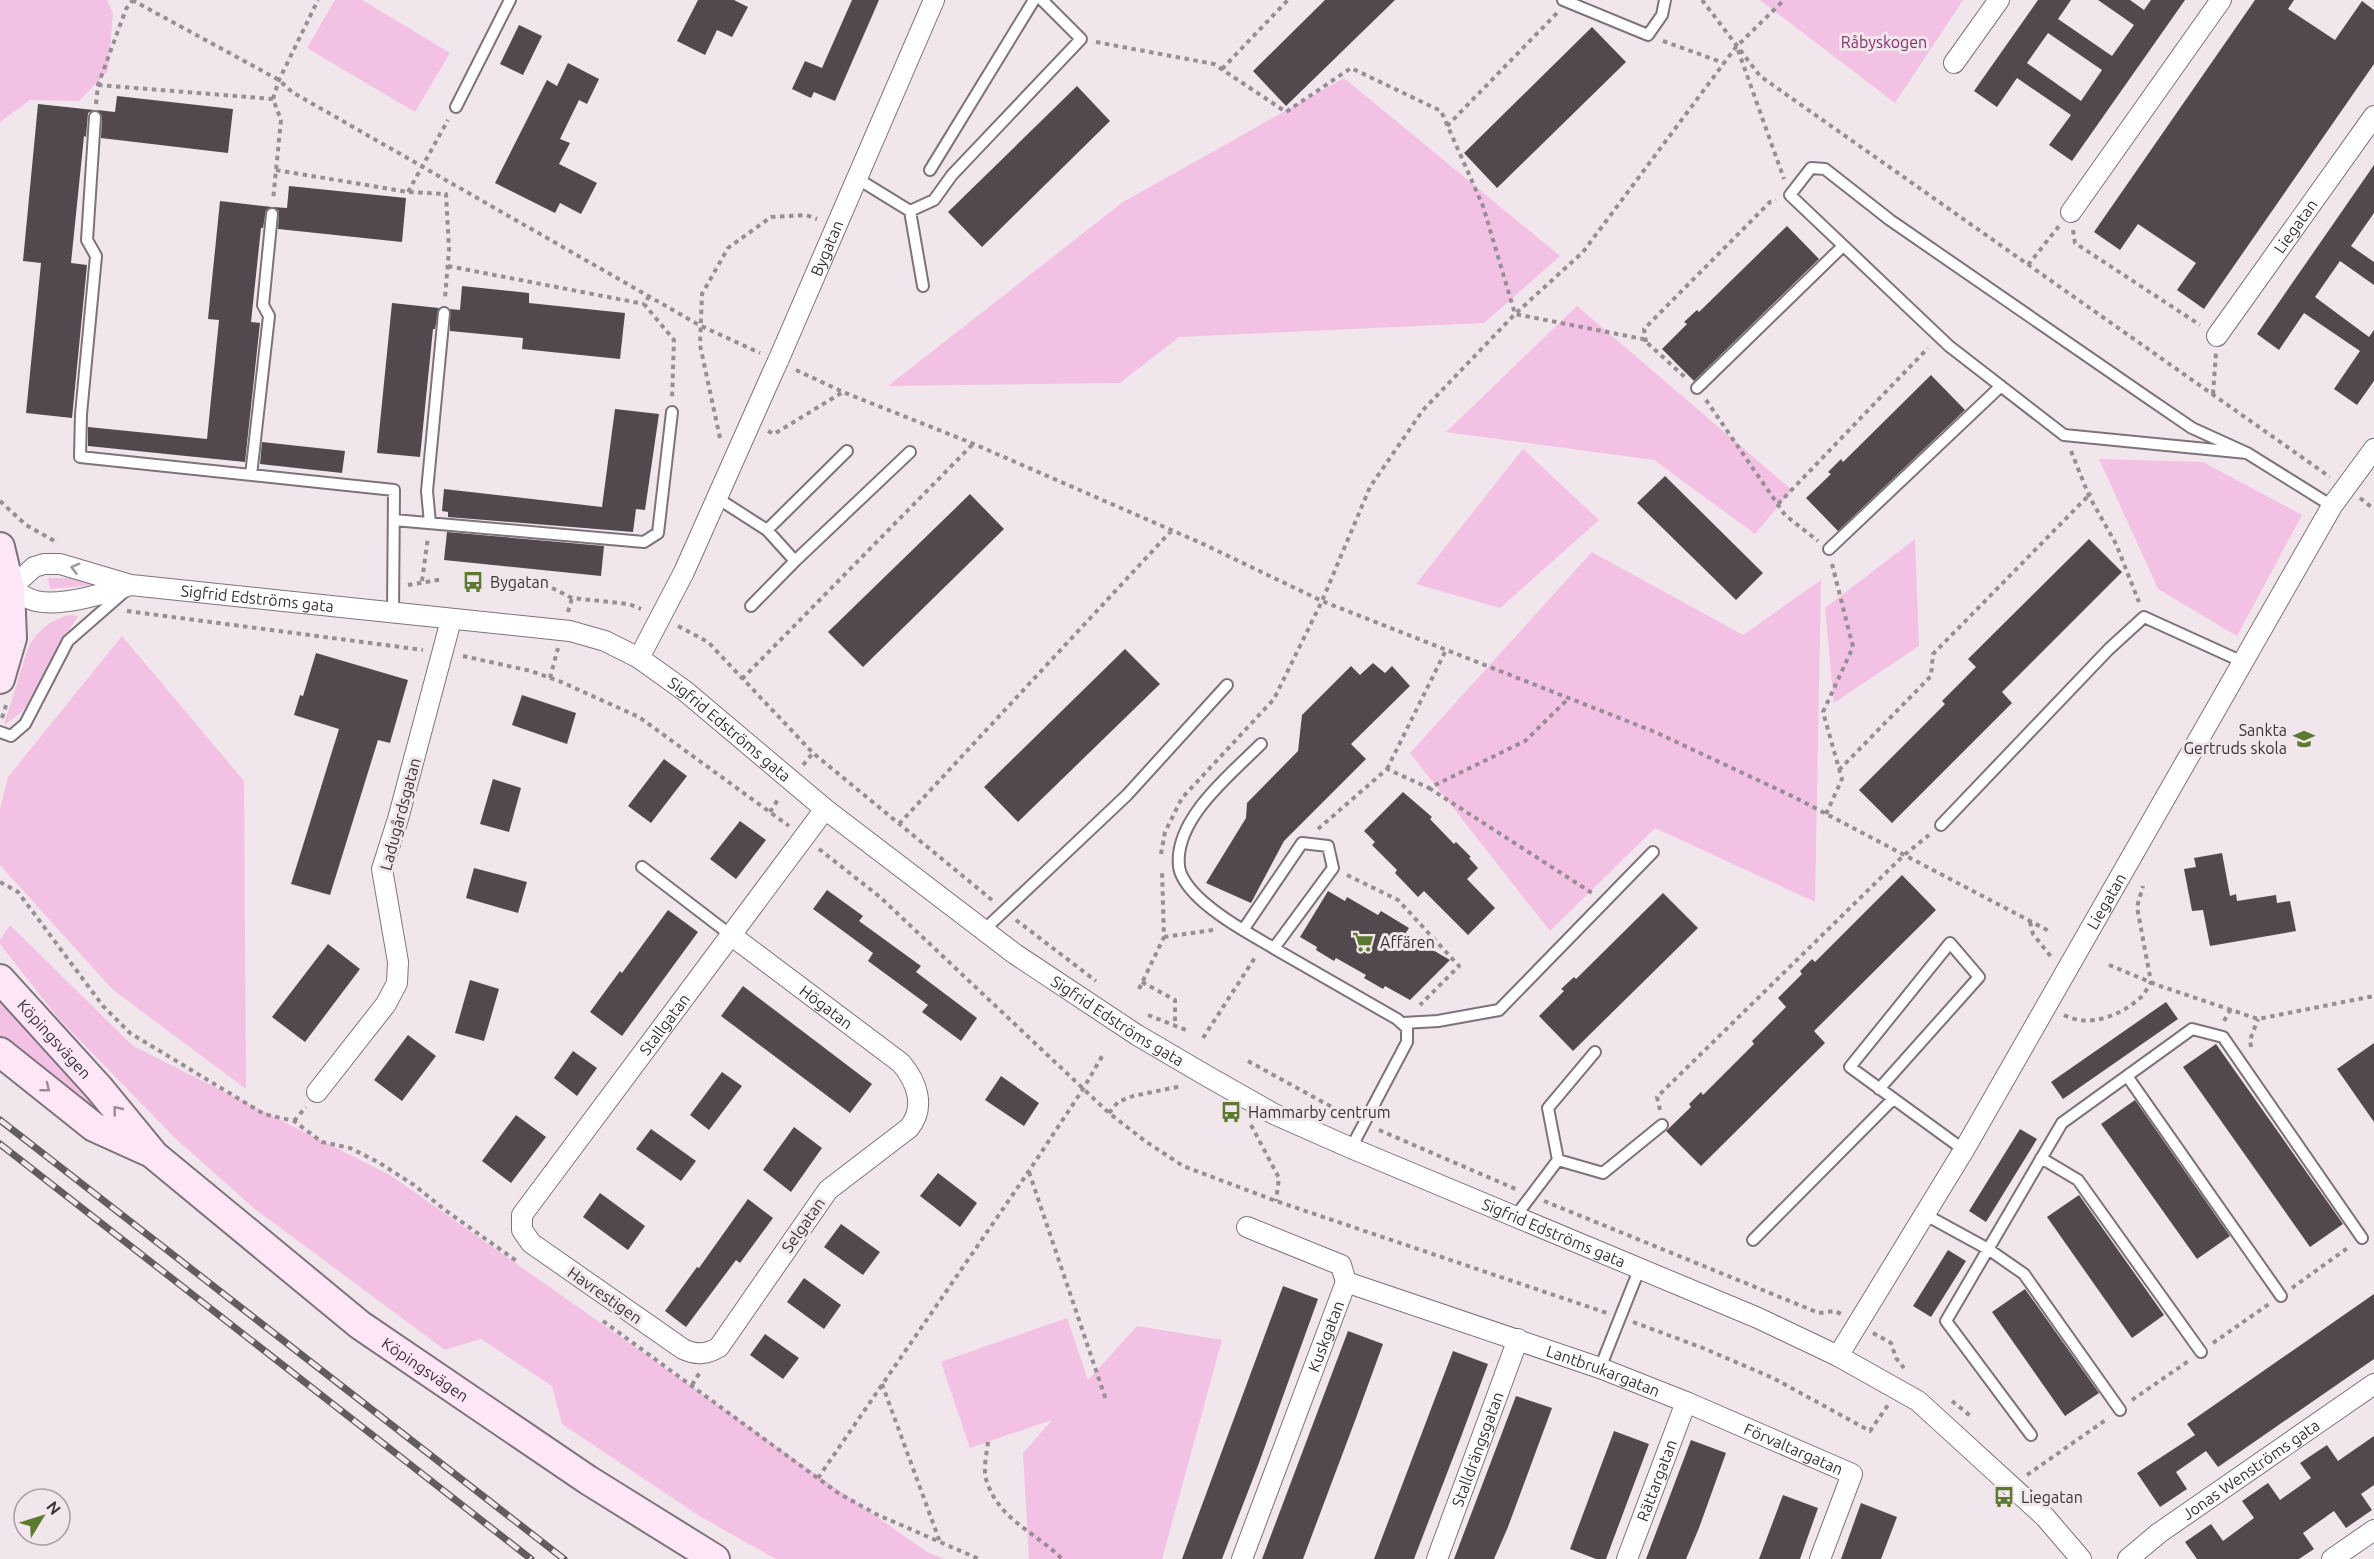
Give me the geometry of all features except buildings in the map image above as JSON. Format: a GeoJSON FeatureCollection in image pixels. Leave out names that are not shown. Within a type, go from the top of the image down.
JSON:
{"type":"FeatureCollection","features":[{"type":"Feature","properties":{"kind":"main road"},"geometry":{"type":"LineString","coordinates":[[0,548],[12,638],[5,685]]}},
{"type":"Feature","properties":{"kind":"main road","name":"Köpingsvägen"},"geometry":{"type":"LineString","coordinates":[[0,979],[99,1088],[154,1155],[360,1324],[588,1480],[715,1559]]}},
{"type":"Feature","properties":{"kind":"main road","name":"Köpingsvägen"},"geometry":{"type":"LineString","coordinates":[[0,1052],[94,1126],[154,1155]]}},
{"type":"Feature","properties":{"kind":"street","name":"Bygatan"},"geometry":{"type":"LineString","coordinates":[[639,658],[684,572],[858,179],[934,0]]}},
{"type":"Feature","properties":{"kind":"street"},"geometry":{"type":"LineString","coordinates":[[1954,63],[1999,0]]}},
{"type":"Feature","properties":{"kind":"street"},"geometry":{"type":"LineString","coordinates":[[2071,212],[2221,0]]}},
{"type":"Feature","properties":{"kind":"street","name":"Liegatan"},"geometry":{"type":"LineString","coordinates":[[2217,336],[2374,116]]}},
{"type":"Feature","properties":{"kind":"street","name":"Liegatan"},"geometry":{"type":"LineString","coordinates":[[1838,1356],[1964,1149],[2332,506],[2371,459]]}},
{"type":"Feature","properties":{"kind":"street","name":"Sigfrid Edströms gata"},"geometry":{"type":"LineString","coordinates":[[5,590],[34,567],[44,564],[60,564],[131,585],[570,631],[605,641],[639,658],[685,691],[825,809],[984,930],[1067,989],[1207,1077],[1274,1114],[1639,1270],[1758,1318],[1838,1356],[1918,1401],[2004,1478],[2045,1518],[2081,1559]]}},
{"type":"Feature","properties":{"kind":"street","name":"Sigfrid Edströms gata"},"geometry":{"type":"LineString","coordinates":[[5,590],[34,601],[45,602],[93,597],[131,585]]}},
{"type":"Feature","properties":{"kind":"street","name":"Ladugårdsgatan"},"geometry":{"type":"LineString","coordinates":[[317,1092],[386,1004],[397,983],[398,962],[382,869],[398,819],[451,620]]}},
{"type":"Feature","properties":{"kind":"street","name":"Stallgatan"},"geometry":{"type":"LineString","coordinates":[[531,1243],[522,1230],[522,1215],[825,809]]}},
{"type":"Feature","properties":{"kind":"street","name":"Högatan"},"geometry":{"type":"LineString","coordinates":[[732,936],[901,1063],[915,1084]]}},
{"type":"Feature","properties":{"kind":"street","name":"Selgatan"},"geometry":{"type":"LineString","coordinates":[[679,1346],[696,1355],[719,1347],[828,1190],[898,1138],[917,1118],[919,1100],[915,1084]]}},
{"type":"Feature","properties":{"kind":"street"},"geometry":{"type":"LineString","coordinates":[[1247,1227],[1341,1265],[1346,1282]]}},
{"type":"Feature","properties":{"kind":"street","name":"Havrestigen"},"geometry":{"type":"LineString","coordinates":[[531,1243],[679,1346]]}},
{"type":"Feature","properties":{"kind":"street","name":"Kuskgatan"},"geometry":{"type":"LineString","coordinates":[[1242,1559],[1346,1282],[1518,1339]]}},
{"type":"Feature","properties":{"kind":"street","name":"Lantbrukargatan"},"geometry":{"type":"LineString","coordinates":[[1518,1339],[1686,1402]]}},
{"type":"Feature","properties":{"kind":"street","name":"Stalldrängsgatan"},"geometry":{"type":"LineString","coordinates":[[1437,1559],[1518,1339]]}},
{"type":"Feature","properties":{"kind":"street","name":"Jonas Wenströms gata"},"geometry":{"type":"LineString","coordinates":[[2128,1559],[2159,1533],[2374,1384]]}},
{"type":"Feature","properties":{"kind":"street","name":"Rättargatan"},"geometry":{"type":"LineString","coordinates":[[1627,1559],[1686,1402]]}},
{"type":"Feature","properties":{"kind":"street","name":"Förvaltargatan"},"geometry":{"type":"LineString","coordinates":[[1686,1402],[1851,1474],[1820,1559]]}},
{"type":"Feature","properties":{"kind":"street"},"geometry":{"type":"LineString","coordinates":[[2332,1559],[2374,1530]]}},
{"type":"Feature","properties":{"kind":"lane"},"geometry":{"type":"LineString","coordinates":[[456,106],[510,0]]}},
{"type":"Feature","properties":{"kind":"lane"},"geometry":{"type":"LineString","coordinates":[[930,170],[1034,0]]}},
{"type":"Feature","properties":{"kind":"lane"},"geometry":{"type":"LineString","coordinates":[[910,211],[934,200],[952,175],[1081,39],[1042,0]]}},
{"type":"Feature","properties":{"kind":"lane"},"geometry":{"type":"LineString","coordinates":[[1565,1],[1648,35],[1662,15],[1665,0]]}},
{"type":"Feature","properties":{"kind":"lane"},"geometry":{"type":"LineString","coordinates":[[95,117],[87,240],[96,256],[81,414],[80,457],[394,490],[393,613]]}},
{"type":"Feature","properties":{"kind":"lane"},"geometry":{"type":"LineString","coordinates":[[2247,453],[2064,435],[1939,337],[1790,195],[1811,168],[1825,169],[1890,220],[2148,399],[2192,428],[2247,453],[2332,506]]}},
{"type":"Feature","properties":{"kind":"lane"},"geometry":{"type":"LineString","coordinates":[[858,179],[910,211],[923,286]]}},
{"type":"Feature","properties":{"kind":"lane"},"geometry":{"type":"LineString","coordinates":[[251,475],[269,316],[263,305],[272,214]]}},
{"type":"Feature","properties":{"kind":"lane"},"geometry":{"type":"LineString","coordinates":[[1697,388],[1843,246]]}},
{"type":"Feature","properties":{"kind":"lane"},"geometry":{"type":"LineString","coordinates":[[430,523],[427,491],[444,313]]}},
{"type":"Feature","properties":{"kind":"lane"},"geometry":{"type":"LineString","coordinates":[[1829,549],[1985,404],[2001,386]]}},
{"type":"Feature","properties":{"kind":"lane"},"geometry":{"type":"LineString","coordinates":[[394,520],[644,542],[658,533],[672,412]]}},
{"type":"Feature","properties":{"kind":"lane"},"geometry":{"type":"LineString","coordinates":[[767,530],[847,451]]}},
{"type":"Feature","properties":{"kind":"lane"},"geometry":{"type":"LineString","coordinates":[[751,606],[910,452]]}},
{"type":"Feature","properties":{"kind":"lane"},"geometry":{"type":"LineString","coordinates":[[717,498],[767,530],[795,561]]}},
{"type":"Feature","properties":{"kind":"lane"},"geometry":{"type":"LineString","coordinates":[[0,732],[11,736],[25,724],[68,641],[131,585]]}},
{"type":"Feature","properties":{"kind":"lane"},"geometry":{"type":"LineString","coordinates":[[1941,825],[2109,650],[2144,617],[2242,662]]}},
{"type":"Feature","properties":{"kind":"lane"},"geometry":{"type":"LineString","coordinates":[[984,930],[1127,795],[1227,685]]}},
{"type":"Feature","properties":{"kind":"lane"},"geometry":{"type":"LineString","coordinates":[[1261,744],[1209,795],[1195,814],[1180,851],[1179,867],[1186,881],[1198,897],[1240,928],[1403,1023],[1438,1021],[1499,1010],[1653,852]]}},
{"type":"Feature","properties":{"kind":"lane"},"geometry":{"type":"LineString","coordinates":[[1240,928],[1302,843],[1328,846],[1333,868],[1270,945]]}},
{"type":"Feature","properties":{"kind":"lane"},"geometry":{"type":"LineString","coordinates":[[642,867],[732,936]]}},
{"type":"Feature","properties":{"kind":"lane"},"geometry":{"type":"LineString","coordinates":[[1879,1089],[1979,977],[1950,943],[1850,1067],[1879,1089],[1964,1149]]}},
{"type":"Feature","properties":{"kind":"lane"},"geometry":{"type":"LineString","coordinates":[[1351,1148],[1407,1042],[1408,1034],[1403,1023]]}},
{"type":"Feature","properties":{"kind":"lane"},"geometry":{"type":"LineString","coordinates":[[2031,1434],[1946,1321],[2062,1123],[2192,1029],[2223,1037],[2362,1238]]}},
{"type":"Feature","properties":{"kind":"lane"},"geometry":{"type":"LineString","coordinates":[[1515,1217],[1558,1160],[1548,1108],[1595,1052]]}},
{"type":"Feature","properties":{"kind":"lane"},"geometry":{"type":"LineString","coordinates":[[2127,1076],[2281,1296]]}},
{"type":"Feature","properties":{"kind":"lane"},"geometry":{"type":"LineString","coordinates":[[1753,1240],[1893,1099]]}},
{"type":"Feature","properties":{"kind":"lane"},"geometry":{"type":"LineString","coordinates":[[1558,1160],[1603,1173],[1662,1125]]}},
{"type":"Feature","properties":{"kind":"lane"},"geometry":{"type":"LineString","coordinates":[[2041,1158],[2078,1180],[2201,1352]]}},
{"type":"Feature","properties":{"kind":"lane"},"geometry":{"type":"LineString","coordinates":[[1924,1214],[1988,1249],[2024,1274],[2120,1410]]}},
{"type":"Feature","properties":{"kind":"lane"},"geometry":{"type":"LineString","coordinates":[[1600,1368],[1639,1270]]}},
{"type":"Feature","properties":{"kind":"path"},"geometry":{"type":"LineString","coordinates":[[95,117],[98,85],[126,9],[132,0],[279,80],[292,92],[699,325]]}},
{"type":"Feature","properties":{"kind":"path"},"geometry":{"type":"LineString","coordinates":[[272,214],[281,120],[273,99],[279,80],[318,0]]}},
{"type":"Feature","properties":{"kind":"path"},"geometry":{"type":"LineString","coordinates":[[1222,69],[1288,0]]}},
{"type":"Feature","properties":{"kind":"path"},"geometry":{"type":"LineString","coordinates":[[1702,0],[1760,76],[2374,509]]}},
{"type":"Feature","properties":{"kind":"path"},"geometry":{"type":"LineString","coordinates":[[1322,601],[1370,487],[1423,410],[1515,314],[1583,252],[1736,46],[1784,0]]}},
{"type":"Feature","properties":{"kind":"path"},"geometry":{"type":"LineString","coordinates":[[1447,126],[1565,1]]}},
{"type":"Feature","properties":{"kind":"path"},"geometry":{"type":"LineString","coordinates":[[1648,35],[1724,63]]}},
{"type":"Feature","properties":{"kind":"path"},"geometry":{"type":"LineString","coordinates":[[1081,39],[1214,64],[1286,112],[1351,68],[1441,111],[1483,206],[1515,314]]}},
{"type":"Feature","properties":{"kind":"path"},"geometry":{"type":"LineString","coordinates":[[1646,343],[1644,329],[1770,202],[1790,195],[1736,46]]}},
{"type":"Feature","properties":{"kind":"path"},"geometry":{"type":"LineString","coordinates":[[98,85],[273,99]]}},
{"type":"Feature","properties":{"kind":"path"},"geometry":{"type":"LineString","coordinates":[[408,192],[456,106]]}},
{"type":"Feature","properties":{"kind":"path"},"geometry":{"type":"LineString","coordinates":[[276,170],[408,192],[446,194],[449,249],[444,313]]}},
{"type":"Feature","properties":{"kind":"path"},"geometry":{"type":"LineString","coordinates":[[2028,265],[2071,212]]}},
{"type":"Feature","properties":{"kind":"path"},"geometry":{"type":"LineString","coordinates":[[2071,212],[2075,243],[2217,336],[2212,394]]}},
{"type":"Feature","properties":{"kind":"path"},"geometry":{"type":"LineString","coordinates":[[738,451],[721,444],[700,345],[702,294],[728,248],[771,217],[806,215],[837,227]]}},
{"type":"Feature","properties":{"kind":"path"},"geometry":{"type":"LineString","coordinates":[[448,266],[644,304],[674,340],[672,412]]}},
{"type":"Feature","properties":{"kind":"path"},"geometry":{"type":"LineString","coordinates":[[644,304],[650,296]]}},
{"type":"Feature","properties":{"kind":"path"},"geometry":{"type":"LineString","coordinates":[[1515,314],[1643,339],[1697,388],[1785,515],[1829,549],[1852,647],[1823,712],[1842,779],[1826,814]]}},
{"type":"Feature","properties":{"kind":"path"},"geometry":{"type":"LineString","coordinates":[[1778,504],[1939,337]]}},
{"type":"Feature","properties":{"kind":"path"},"geometry":{"type":"LineString","coordinates":[[751,422],[774,434],[843,393],[974,444],[1172,530],[1322,601],[1655,732],[1826,814],[2049,931]]}},
{"type":"Feature","properties":{"kind":"path"},"geometry":{"type":"LineString","coordinates":[[2064,435],[2090,495],[2116,544],[2144,617]]}},
{"type":"Feature","properties":{"kind":"path"},"geometry":{"type":"LineString","coordinates":[[742,679],[974,444]]}},
{"type":"Feature","properties":{"kind":"path"},"geometry":{"type":"LineString","coordinates":[[1839,770],[1931,675],[1933,654],[2090,495]]}},
{"type":"Feature","properties":{"kind":"path"},"geometry":{"type":"LineString","coordinates":[[0,501],[26,525],[66,547]]}},
{"type":"Feature","properties":{"kind":"path"},"geometry":{"type":"LineString","coordinates":[[422,581],[430,523]]}},
{"type":"Feature","properties":{"kind":"path"},"geometry":{"type":"LineString","coordinates":[[899,824],[1172,530]]}},
{"type":"Feature","properties":{"kind":"path"},"geometry":{"type":"LineString","coordinates":[[393,589],[422,581],[443,579]]}},
{"type":"Feature","properties":{"kind":"path"},"geometry":{"type":"LineString","coordinates":[[552,588],[572,598],[629,604],[661,617],[708,642],[813,753],[1005,911],[1104,986]]}},
{"type":"Feature","properties":{"kind":"path"},"geometry":{"type":"LineString","coordinates":[[102,610],[134,611],[298,635],[444,652]]}},
{"type":"Feature","properties":{"kind":"path"},"geometry":{"type":"LineString","coordinates":[[1302,843],[1387,768],[1446,650]]}},
{"type":"Feature","properties":{"kind":"path"},"geometry":{"type":"LineString","coordinates":[[0,723],[5,685]]}},
{"type":"Feature","properties":{"kind":"path"},"geometry":{"type":"LineString","coordinates":[[1429,788],[1525,741],[1569,698]]}},
{"type":"Feature","properties":{"kind":"path"},"geometry":{"type":"LineString","coordinates":[[1387,768],[1429,788],[1605,902]]}},
{"type":"Feature","properties":{"kind":"path"},"geometry":{"type":"LineString","coordinates":[[1643,1140],[1661,1109],[1657,1097],[1903,856],[1941,825]]}},
{"type":"Feature","properties":{"kind":"path"},"geometry":{"type":"LineString","coordinates":[[1333,868],[1398,900],[1459,966],[1403,1023]]}},
{"type":"Feature","properties":{"kind":"path"},"geometry":{"type":"LineString","coordinates":[[0,882],[18,892],[103,1006],[130,1033],[264,1114],[294,1121],[322,1142],[350,1148],[378,1162],[414,1185],[526,1268]]}},
{"type":"Feature","properties":{"kind":"path"},"geometry":{"type":"LineString","coordinates":[[2046,1005],[2076,1021],[2104,1020],[2141,998],[2151,982],[2137,907],[2143,886]]}},
{"type":"Feature","properties":{"kind":"path"},"geometry":{"type":"LineString","coordinates":[[2030,921],[2033,934],[2053,959]]}},
{"type":"Feature","properties":{"kind":"path"},"geometry":{"type":"LineString","coordinates":[[1164,937],[1240,928]]}},
{"type":"Feature","properties":{"kind":"path"},"geometry":{"type":"LineString","coordinates":[[1203,1038],[1270,945]]}},
{"type":"Feature","properties":{"kind":"path"},"geometry":{"type":"LineString","coordinates":[[2109,965],[2258,1019],[2374,996]]}},
{"type":"Feature","properties":{"kind":"path"},"geometry":{"type":"LineString","coordinates":[[1142,982],[1174,1000],[1175,1025]]}},
{"type":"Feature","properties":{"kind":"path"},"geometry":{"type":"LineString","coordinates":[[2221,1025],[2231,1009]]}},
{"type":"Feature","properties":{"kind":"path"},"geometry":{"type":"LineString","coordinates":[[1145,1014],[1186,1029]]}},
{"type":"Feature","properties":{"kind":"path"},"geometry":{"type":"LineString","coordinates":[[818,1478],[1029,1171],[1104,1053]]}},
{"type":"Feature","properties":{"kind":"path"},"geometry":{"type":"LineString","coordinates":[[1248,1061],[1364,1124],[1533,1196],[1819,1313],[1835,1311],[1892,1343],[1896,1358],[1903,1368],[1912,1372]]}},
{"type":"Feature","properties":{"kind":"path"},"geometry":{"type":"LineString","coordinates":[[1109,1113],[1118,1102],[1126,1099],[1146,1092],[1186,1085]]}},
{"type":"Feature","properties":{"kind":"path"},"geometry":{"type":"LineString","coordinates":[[1083,1089],[1145,1141],[1184,1166],[1276,1201],[1620,1317],[1703,1348],[1773,1378],[1870,1431],[1884,1414],[1897,1389]]}},
{"type":"Feature","properties":{"kind":"path"},"geometry":{"type":"LineString","coordinates":[[1249,1122],[1264,1154],[1279,1178],[1276,1201]]}},
{"type":"Feature","properties":{"kind":"path"},"geometry":{"type":"LineString","coordinates":[[1029,1171],[1106,1400]]}},
{"type":"Feature","properties":{"kind":"path"},"geometry":{"type":"LineString","coordinates":[[599,1318],[859,1506],[979,1559]]}},
{"type":"Feature","properties":{"kind":"path"},"geometry":{"type":"LineString","coordinates":[[882,1384],[940,1542]]}},
{"type":"Feature","properties":{"kind":"path"},"geometry":{"type":"LineString","coordinates":[[1946,1396],[1973,1418]]}},
{"type":"Feature","properties":{"kind":"path"},"geometry":{"type":"LineString","coordinates":[[988,1442],[985,1477],[999,1505],[1022,1529],[1062,1559]]}},
{"type":"Feature","properties":{"kind":"green space"},"geometry":{"type":"Polygon","coordinates":[[[0,0],[107,0],[113,13],[108,71],[79,101],[30,100],[0,122],[0,0]]]}},
{"type":"Feature","properties":{"kind":"green space"},"geometry":{"type":"Polygon","coordinates":[[[335,0],[362,0],[450,53],[415,112],[307,48],[335,0]]]}},
{"type":"Feature","properties":{"kind":"green space","name":"Råbyskogen"},"geometry":{"type":"Polygon","coordinates":[[[1760,0],[1963,0],[1895,103],[1760,0]]]}},
{"type":"Feature","properties":{"kind":"green space"},"geometry":{"type":"Polygon","coordinates":[[[1344,78],[1560,256],[1484,323],[1179,337],[1120,383],[888,386],[1123,202],[1344,78]]]}},
{"type":"Feature","properties":{"kind":"green space"},"geometry":{"type":"Polygon","coordinates":[[[1577,306],[1792,490],[1755,534],[1654,460],[1446,432],[1577,306]]]}},
{"type":"Feature","properties":{"kind":"green space"},"geometry":{"type":"Polygon","coordinates":[[[1523,449],[1599,520],[1500,608],[1416,584],[1523,449]]]}},
{"type":"Feature","properties":{"kind":"green space"},"geometry":{"type":"Polygon","coordinates":[[[2099,459],[2203,462],[2302,515],[2237,636],[2158,589],[2099,459]]]}},
{"type":"Feature","properties":{"kind":"green space"},"geometry":{"type":"Polygon","coordinates":[[[1915,539],[1919,646],[1834,703],[1825,608],[1915,539]]]}},
{"type":"Feature","properties":{"kind":"green space"},"geometry":{"type":"Polygon","coordinates":[[[1592,552],[1743,635],[1821,580],[1815,902],[1655,828],[1550,931],[1410,753],[1592,552]]]}},
{"type":"Feature","properties":{"kind":"green space"},"geometry":{"type":"Polygon","coordinates":[[[48,578],[70,578],[95,583],[50,589],[48,578]]]}},
{"type":"Feature","properties":{"kind":"green space"},"geometry":{"type":"Polygon","coordinates":[[[68,615],[78,616],[38,688],[23,710],[4,725],[28,648],[45,627],[68,615]]]}},
{"type":"Feature","properties":{"kind":"green space"},"geometry":{"type":"Polygon","coordinates":[[[122,636],[244,781],[246,1089],[112,989],[0,865],[0,809],[8,777],[122,636]]]}},
{"type":"Feature","properties":{"kind":"green space"},"geometry":{"type":"Polygon","coordinates":[[[10,925],[133,1046],[390,1175],[927,1552],[944,1559],[776,1559],[701,1517],[562,1424],[552,1386],[481,1339],[445,1350],[255,1209],[175,1138],[58,1018],[0,944],[0,940],[10,925]]]}},
{"type":"Feature","properties":{"kind":"green space"},"geometry":{"type":"Polygon","coordinates":[[[0,997],[112,1119],[110,1124],[0,1038],[0,997]]]}},
{"type":"Feature","properties":{"kind":"green space"},"geometry":{"type":"Polygon","coordinates":[[[1067,1318],[1088,1380],[1137,1326],[1222,1340],[1162,1559],[1029,1559],[1023,1453],[1052,1420],[970,1448],[941,1362],[1067,1318]]]}},
{"type":"Feature","properties":{"kind":"railway"},"geometry":{"type":"LineString","coordinates":[[0,1120],[564,1559]]}},
{"type":"Feature","properties":{"kind":"railway"},"geometry":{"type":"LineString","coordinates":[[0,1144],[531,1559]]}},
{"type":"Feature","properties":{"kind":"place","name":"Bygatan"},"geometry":{"type":"Point","coordinates":[473,582]}},
{"type":"Feature","properties":{"kind":"place","name":"Sankta Gertruds skola"},"geometry":{"type":"Point","coordinates":[2304,739]}},
{"type":"Feature","properties":{"kind":"place","name":"Affären"},"geometry":{"type":"Point","coordinates":[1363,942]}},
{"type":"Feature","properties":{"kind":"place","name":"Hammarby centrum"},"geometry":{"type":"Point","coordinates":[1231,1112]}},
{"type":"Feature","properties":{"kind":"place","name":"Liegatan"},"geometry":{"type":"Point","coordinates":[2004,1497]}}]}
